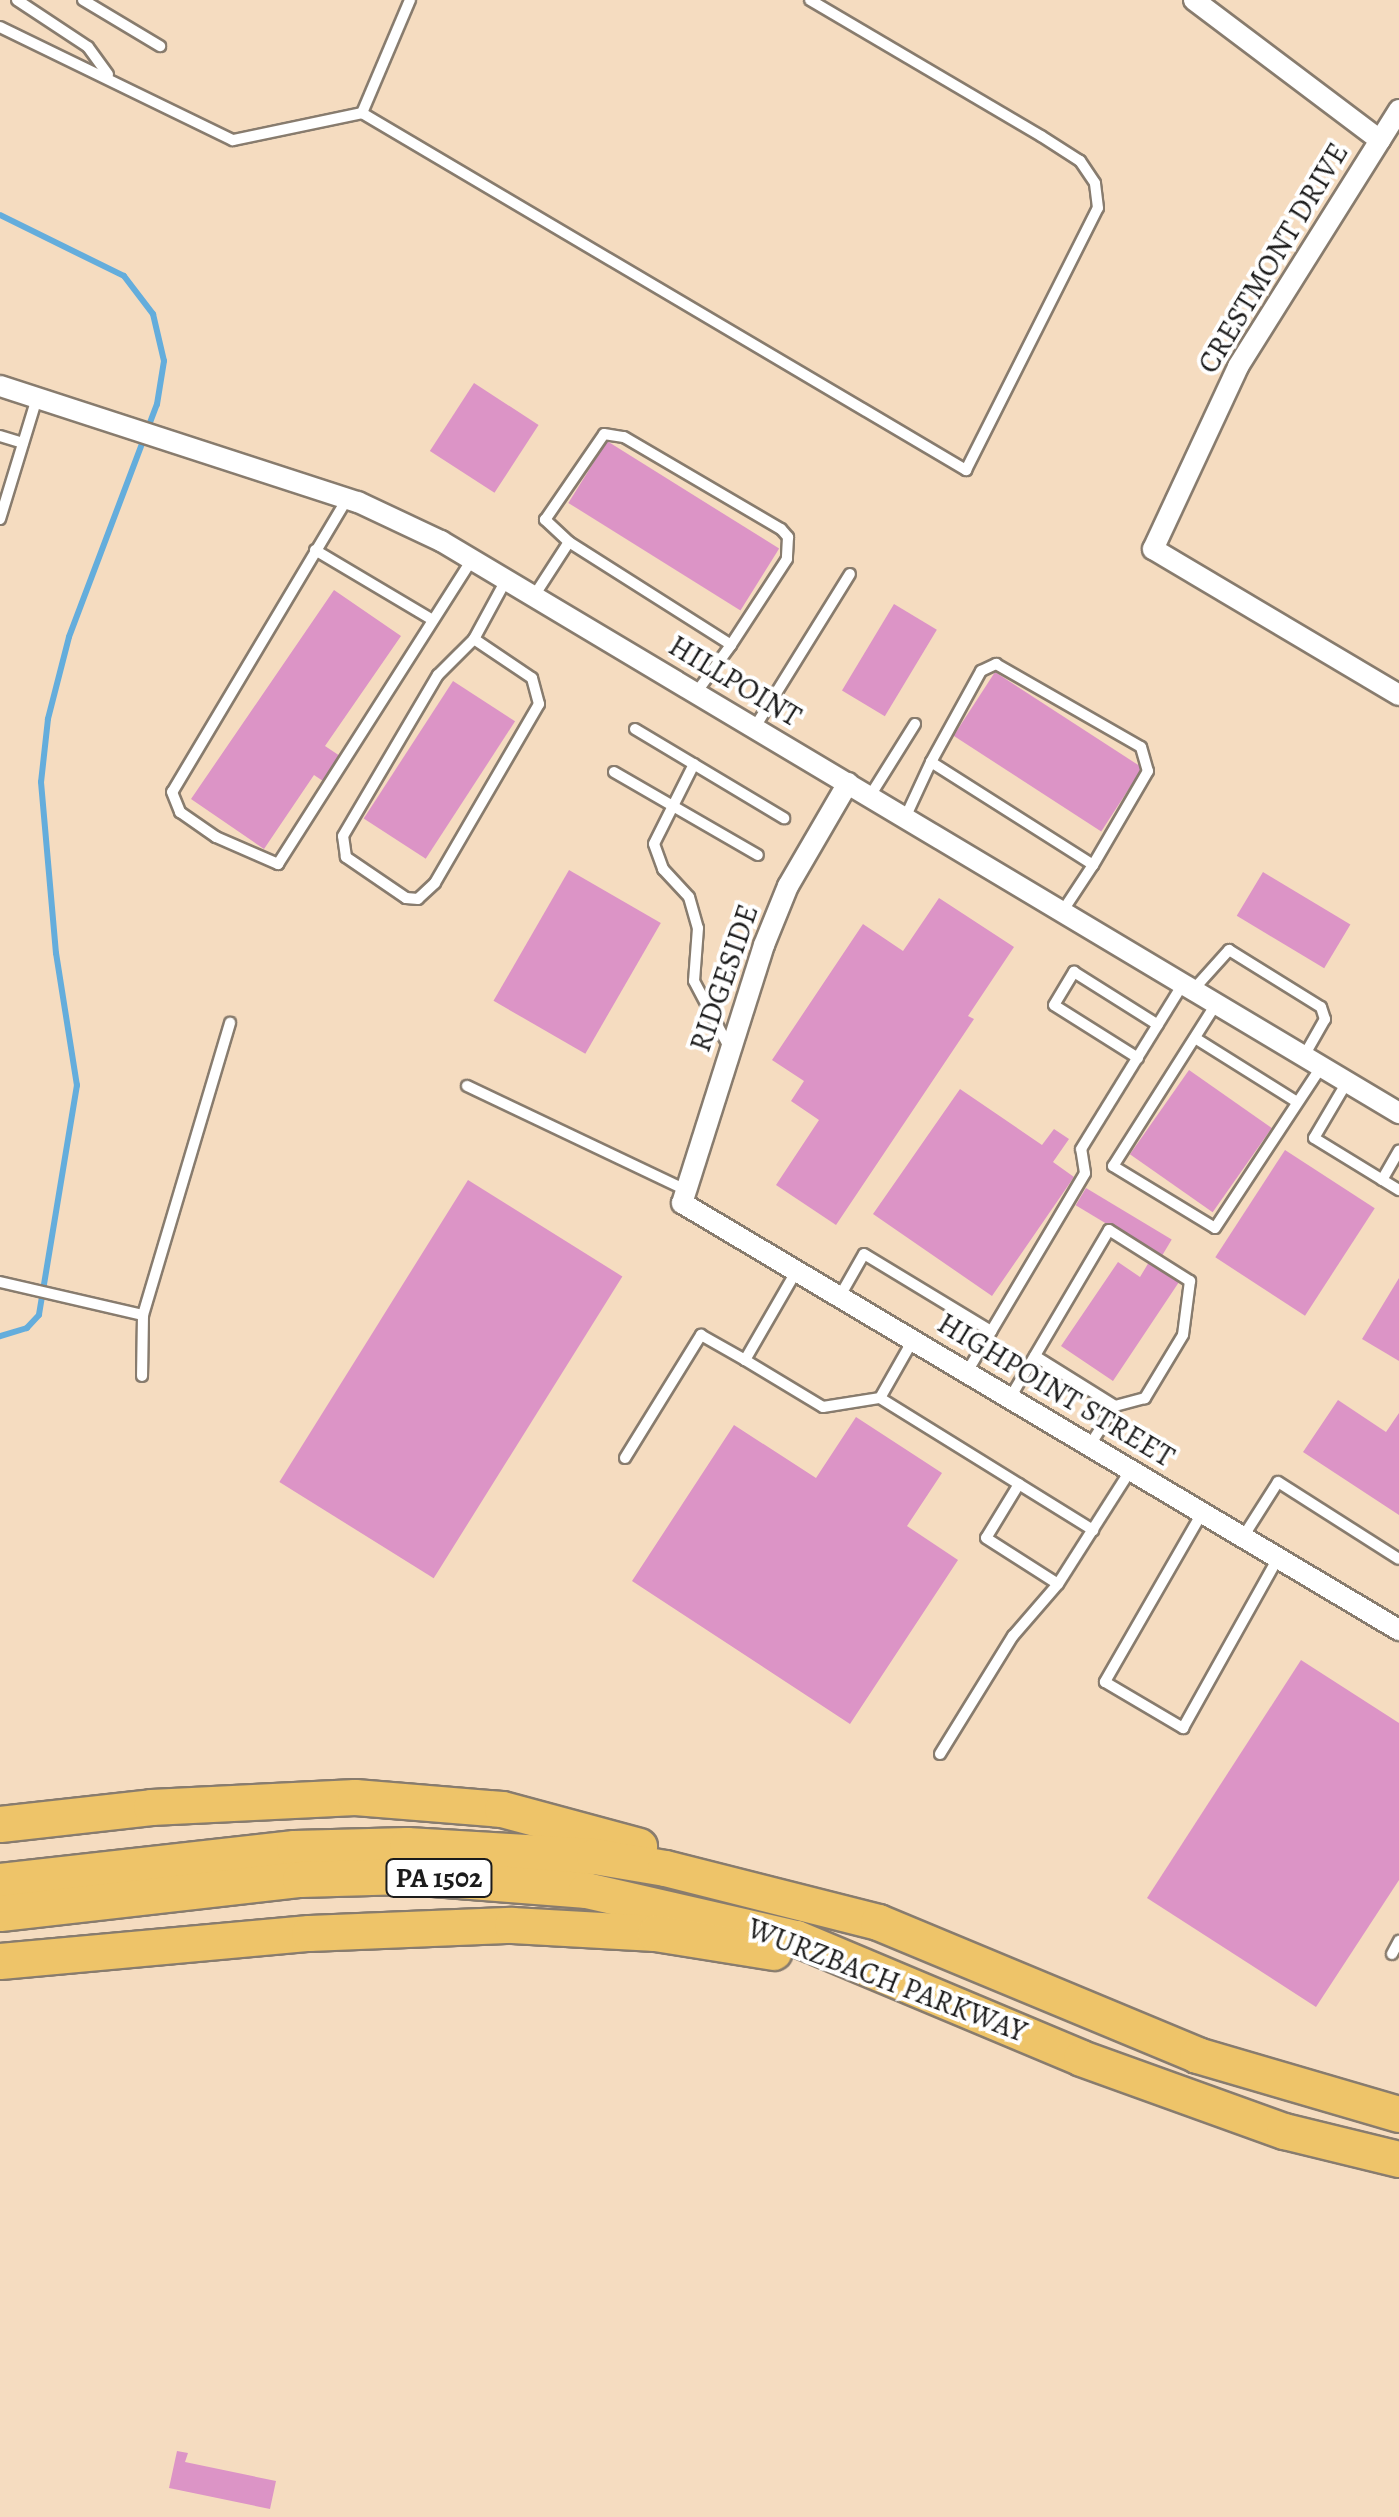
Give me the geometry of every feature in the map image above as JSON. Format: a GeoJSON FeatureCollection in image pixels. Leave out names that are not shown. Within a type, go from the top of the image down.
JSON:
{"type":"FeatureCollection","features":[{"type":"Feature","properties":{"kind":"highway"},"geometry":{"type":"LineString","coordinates":[[0,1824],[170,1806],[356,1797],[450,1802],[606,1834],[744,1883]]}},
{"type":"Feature","properties":{"kind":"highway","name":"WURZBACH PARKWAY"},"geometry":{"type":"LineString","coordinates":[[0,1881],[294,1848],[407,1845],[594,1856],[744,1883],[950,1949],[1197,2055],[1399,2114]]}},
{"type":"Feature","properties":{"kind":"highway","name":"WURZBACH PARKWAY"},"geometry":{"type":"LineString","coordinates":[[0,1913],[300,1880],[508,1881],[737,1922],[868,1966],[1081,2058],[1284,2132],[1399,2159]]}},
{"type":"Feature","properties":{"kind":"highway"},"geometry":{"type":"LineString","coordinates":[[0,1961],[309,1933],[512,1925],[655,1933],[868,1966]]}},
{"type":"Feature","properties":{"kind":"street"},"geometry":{"type":"LineString","coordinates":[[1194,0],[1380,140]]}},
{"type":"Feature","properties":{"kind":"street","name":"CRESTMONT DRIVE"},"geometry":{"type":"LineString","coordinates":[[1399,110],[1247,350],[1152,549],[1399,695]]}},
{"type":"Feature","properties":{"kind":"street","name":"HILLPOINT"},"geometry":{"type":"LineString","coordinates":[[0,386],[227,456],[347,498],[472,558],[1399,1114]]}},
{"type":"Feature","properties":{"kind":"street","name":"RIDGESIDE"},"geometry":{"type":"LineString","coordinates":[[684,1196],[788,886],[848,783]]}},
{"type":"Feature","properties":{"kind":"street","name":"HIGHPOINT STREET"},"geometry":{"type":"LineString","coordinates":[[684,1196],[796,1270],[1399,1630]]}},
{"type":"Feature","properties":{"kind":"lane"},"geometry":{"type":"LineString","coordinates":[[17,0],[88,47],[109,76]]}},
{"type":"Feature","properties":{"kind":"lane"},"geometry":{"type":"LineString","coordinates":[[83,0],[160,46]]}},
{"type":"Feature","properties":{"kind":"lane"},"geometry":{"type":"LineString","coordinates":[[362,112],[410,0]]}},
{"type":"Feature","properties":{"kind":"lane"},"geometry":{"type":"LineString","coordinates":[[0,27],[109,76],[232,140],[362,112],[966,470],[1098,208],[1094,183],[1080,161],[1054,144],[810,0]]}},
{"type":"Feature","properties":{"kind":"lane"},"geometry":{"type":"LineString","coordinates":[[0,519],[38,398]]}},
{"type":"Feature","properties":{"kind":"lane"},"geometry":{"type":"LineString","coordinates":[[696,693],[731,644],[787,558],[788,537],[781,529],[624,437],[604,434],[545,520],[569,542],[731,644]]}},
{"type":"Feature","properties":{"kind":"lane"},"geometry":{"type":"LineString","coordinates":[[0,436],[24,443]]}},
{"type":"Feature","properties":{"kind":"lane"},"geometry":{"type":"LineString","coordinates":[[347,498],[172,792],[180,812],[216,837],[278,864],[472,558]]}},
{"type":"Feature","properties":{"kind":"lane"},"geometry":{"type":"LineString","coordinates":[[534,596],[569,542]]}},
{"type":"Feature","properties":{"kind":"lane"},"geometry":{"type":"LineString","coordinates":[[315,550],[433,620]]}},
{"type":"Feature","properties":{"kind":"lane"},"geometry":{"type":"LineString","coordinates":[[755,727],[850,574]]}},
{"type":"Feature","properties":{"kind":"lane"},"geometry":{"type":"LineString","coordinates":[[474,639],[532,678],[539,704],[436,882],[418,899],[406,898],[346,857],[343,836],[438,675],[474,639],[507,580]]}},
{"type":"Feature","properties":{"kind":"lane"},"geometry":{"type":"LineString","coordinates":[[905,818],[930,762],[981,671],[996,664],[1141,747],[1148,771],[1062,912]]}},
{"type":"Feature","properties":{"kind":"lane"},"geometry":{"type":"LineString","coordinates":[[870,796],[915,724]]}},
{"type":"Feature","properties":{"kind":"lane"},"geometry":{"type":"LineString","coordinates":[[636,730],[784,818]]}},
{"type":"Feature","properties":{"kind":"lane"},"geometry":{"type":"LineString","coordinates":[[930,762],[1093,865]]}},
{"type":"Feature","properties":{"kind":"lane"},"geometry":{"type":"LineString","coordinates":[[694,764],[654,844],[663,868],[689,897],[698,928],[694,981],[731,1050]]}},
{"type":"Feature","properties":{"kind":"lane"},"geometry":{"type":"LineString","coordinates":[[614,772],[758,856]]}},
{"type":"Feature","properties":{"kind":"lane"},"geometry":{"type":"LineString","coordinates":[[966,1372],[1085,1174],[1081,1149],[1158,1024],[1217,955],[1228,950],[1321,1006],[1325,1019],[1297,1102],[1215,1228],[1113,1166],[1216,1004]]}},
{"type":"Feature","properties":{"kind":"lane"},"geometry":{"type":"LineString","coordinates":[[1138,1058],[1054,1005],[1074,972],[1158,1024]]}},
{"type":"Feature","properties":{"kind":"lane"},"geometry":{"type":"LineString","coordinates":[[142,1376],[143,1316],[230,1023]]}},
{"type":"Feature","properties":{"kind":"lane"},"geometry":{"type":"LineString","coordinates":[[1194,1038],[1297,1102]]}},
{"type":"Feature","properties":{"kind":"lane"},"geometry":{"type":"LineString","coordinates":[[1347,1082],[1314,1138],[1399,1190]]}},
{"type":"Feature","properties":{"kind":"lane"},"geometry":{"type":"LineString","coordinates":[[467,1086],[684,1196]]}},
{"type":"Feature","properties":{"kind":"lane"},"geometry":{"type":"LineString","coordinates":[[1382,1180],[1399,1151]]}},
{"type":"Feature","properties":{"kind":"lane"},"geometry":{"type":"LineString","coordinates":[[1010,1398],[1109,1230],[1190,1281],[1182,1335],[1145,1398],[1115,1406],[1090,1446]]}},
{"type":"Feature","properties":{"kind":"lane"},"geometry":{"type":"LineString","coordinates":[[840,1296],[864,1254],[991,1331]]}},
{"type":"Feature","properties":{"kind":"lane"},"geometry":{"type":"LineString","coordinates":[[745,1360],[796,1270]]}},
{"type":"Feature","properties":{"kind":"lane"},"geometry":{"type":"LineString","coordinates":[[0,1282],[143,1316]]}},
{"type":"Feature","properties":{"kind":"lane"},"geometry":{"type":"LineString","coordinates":[[624,1458],[701,1334],[823,1406],[880,1398],[1093,1530]]}},
{"type":"Feature","properties":{"kind":"lane"},"geometry":{"type":"LineString","coordinates":[[880,1398],[913,1340]]}},
{"type":"Feature","properties":{"kind":"lane"},"geometry":{"type":"LineString","coordinates":[[1035,1356],[1115,1406]]}},
{"type":"Feature","properties":{"kind":"lane"},"geometry":{"type":"LineString","coordinates":[[940,1754],[1014,1636],[1058,1584],[1130,1470]]}},
{"type":"Feature","properties":{"kind":"lane"},"geometry":{"type":"LineString","coordinates":[[1243,1537],[1278,1482],[1399,1559]]}},
{"type":"Feature","properties":{"kind":"lane"},"geometry":{"type":"LineString","coordinates":[[1019,1484],[986,1538],[1058,1584]]}},
{"type":"Feature","properties":{"kind":"lane"},"geometry":{"type":"LineString","coordinates":[[1202,1513],[1105,1682],[1182,1728],[1278,1558]]}},
{"type":"Feature","properties":{"kind":"lane"},"geometry":{"type":"LineString","coordinates":[[1392,1954],[1399,1942]]}},
{"type":"Feature","properties":{"kind":"building"},"geometry":{"type":"Polygon","coordinates":[[[474,383],[539,425],[494,493],[430,451],[474,383]]]}},
{"type":"Feature","properties":{"kind":"building"},"geometry":{"type":"Polygon","coordinates":[[[607,441],[779,549],[740,610],[568,503],[607,441]]]}},
{"type":"Feature","properties":{"kind":"building"},"geometry":{"type":"Polygon","coordinates":[[[334,590],[401,636],[325,746],[340,756],[323,781],[314,775],[264,849],[191,799],[334,590]]]}},
{"type":"Feature","properties":{"kind":"building"},"geometry":{"type":"Polygon","coordinates":[[[894,604],[937,630],[885,716],[842,691],[894,604]]]}},
{"type":"Feature","properties":{"kind":"building"},"geometry":{"type":"Polygon","coordinates":[[[995,672],[1143,768],[1101,832],[954,736],[995,672]]]}},
{"type":"Feature","properties":{"kind":"building"},"geometry":{"type":"Polygon","coordinates":[[[453,681],[515,721],[426,859],[364,819],[453,681]]]}},
{"type":"Feature","properties":{"kind":"building"},"geometry":{"type":"Polygon","coordinates":[[[569,870],[661,923],[585,1054],[494,1001],[569,870]]]}},
{"type":"Feature","properties":{"kind":"building"},"geometry":{"type":"Polygon","coordinates":[[[1263,872],[1350,925],[1324,968],[1237,916],[1263,872]]]}},
{"type":"Feature","properties":{"kind":"building"},"geometry":{"type":"Polygon","coordinates":[[[939,898],[1014,947],[968,1016],[974,1019],[836,1225],[776,1185],[819,1120],[791,1101],[804,1081],[772,1060],[863,924],[903,951],[939,898]]]}},
{"type":"Feature","properties":{"kind":"building"},"geometry":{"type":"Polygon","coordinates":[[[1189,1070],[1272,1128],[1213,1212],[1130,1154],[1189,1070]]]}},
{"type":"Feature","properties":{"kind":"building"},"geometry":{"type":"Polygon","coordinates":[[[960,1089],[1042,1145],[1054,1129],[1069,1139],[1053,1162],[1074,1177],[992,1296],[873,1214],[960,1089]]]}},
{"type":"Feature","properties":{"kind":"building"},"geometry":{"type":"Polygon","coordinates":[[[1285,1150],[1375,1208],[1305,1316],[1215,1257],[1285,1150]]]}},
{"type":"Feature","properties":{"kind":"building"},"geometry":{"type":"Polygon","coordinates":[[[468,1180],[622,1276],[434,1578],[279,1482],[468,1180]]]}},
{"type":"Feature","properties":{"kind":"building"},"geometry":{"type":"Polygon","coordinates":[[[1086,1188],[1172,1240],[1161,1257],[1076,1205],[1086,1188]]]}},
{"type":"Feature","properties":{"kind":"building"},"geometry":{"type":"Polygon","coordinates":[[[1118,1262],[1140,1277],[1149,1262],[1179,1282],[1113,1381],[1061,1346],[1118,1262]]]}},
{"type":"Feature","properties":{"kind":"building"},"geometry":{"type":"Polygon","coordinates":[[[1399,1278],[1399,1361],[1362,1339],[1399,1278]]]}},
{"type":"Feature","properties":{"kind":"building"},"geometry":{"type":"Polygon","coordinates":[[[1338,1400],[1386,1432],[1399,1413],[1399,1515],[1303,1452],[1338,1400]]]}},
{"type":"Feature","properties":{"kind":"building"},"geometry":{"type":"Polygon","coordinates":[[[856,1417],[942,1473],[907,1526],[958,1560],[850,1724],[632,1581],[734,1425],[816,1478],[856,1417]]]}},
{"type":"Feature","properties":{"kind":"building"},"geometry":{"type":"Polygon","coordinates":[[[1301,1660],[1399,1723],[1399,1880],[1316,2007],[1147,1898],[1301,1660]]]}},
{"type":"Feature","properties":{"kind":"building"},"geometry":{"type":"Polygon","coordinates":[[[177,2451],[188,2453],[185,2462],[276,2481],[270,2509],[169,2488],[177,2451]]]}},
{"type":"Feature","properties":{"kind":"waterway"},"geometry":{"type":"LineString","coordinates":[[0,215],[124,276],[153,314],[164,361],[157,404],[69,637],[48,719],[41,782],[56,953],[77,1085],[39,1315],[27,1328],[0,1336]]}}]}
